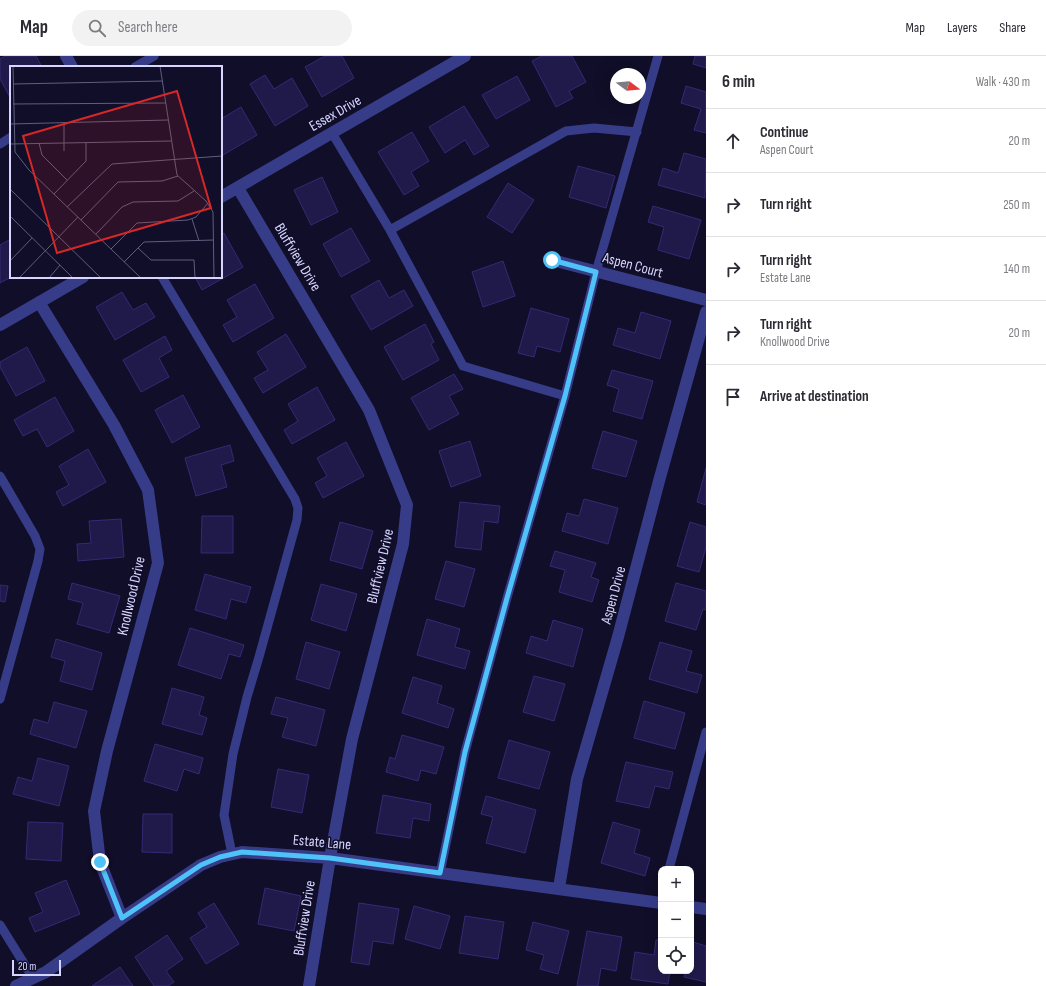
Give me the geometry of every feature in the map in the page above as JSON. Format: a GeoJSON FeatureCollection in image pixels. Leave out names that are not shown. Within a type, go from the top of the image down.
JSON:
{"type":"FeatureCollection","features":[{"type":"Feature","properties":{"kind":"street"},"geometry":{"type":"LineString","coordinates":[[66,56],[71,66]]}},
{"type":"Feature","properties":{"kind":"street","name":"Essex Drive"},"geometry":{"type":"LineString","coordinates":[[222,196],[465,56]]}},
{"type":"Feature","properties":{"kind":"street","name":"Bluffview Drive"},"geometry":{"type":"LineString","coordinates":[[238,188],[369,410],[408,505],[403,544],[352,739],[308,986]]}},
{"type":"Feature","properties":{"kind":"street","name":"Aspen Court"},"geometry":{"type":"LineString","coordinates":[[552,260],[706,300]]}},
{"type":"Feature","properties":{"kind":"street"},"geometry":{"type":"LineString","coordinates":[[0,325],[81,278]]}},
{"type":"Feature","properties":{"kind":"street","name":"Knollwood Drive"},"geometry":{"type":"LineString","coordinates":[[40,302],[114,425],[148,490],[158,563],[107,751],[94,811],[100,862],[122,918]]}},
{"type":"Feature","properties":{"kind":"street","name":"Aspen Drive"},"geometry":{"type":"LineString","coordinates":[[559,888],[577,779],[618,637],[657,488],[706,312]]}},
{"type":"Feature","properties":{"kind":"street","name":"Estate Lane"},"geometry":{"type":"LineString","coordinates":[[16,986],[46,972],[122,918],[201,865],[220,857],[242,852],[330,858],[658,902]]}},
{"type":"Feature","properties":{"kind":"street"},"geometry":{"type":"LineString","coordinates":[[694,907],[706,909]]}},
{"type":"Feature","properties":{"kind":"lane"},"geometry":{"type":"LineString","coordinates":[[137,66],[154,56]]}},
{"type":"Feature","properties":{"kind":"lane"},"geometry":{"type":"LineString","coordinates":[[440,873],[465,752],[565,396],[596,272],[658,56]]}},
{"type":"Feature","properties":{"kind":"lane"},"geometry":{"type":"LineString","coordinates":[[390,230],[566,131],[594,128],[637,132]]}},
{"type":"Feature","properties":{"kind":"lane"},"geometry":{"type":"LineString","coordinates":[[332,133],[390,230],[464,366],[565,396]]}},
{"type":"Feature","properties":{"kind":"lane"},"geometry":{"type":"LineString","coordinates":[[0,144],[10,139]]}},
{"type":"Feature","properties":{"kind":"lane"},"geometry":{"type":"LineString","coordinates":[[163,278],[295,499],[298,508],[297,520],[259,657],[246,697],[233,754],[224,814],[232,854]]}},
{"type":"Feature","properties":{"kind":"lane"},"geometry":{"type":"LineString","coordinates":[[0,476],[35,536],[40,549],[0,699]]}},
{"type":"Feature","properties":{"kind":"lane"},"geometry":{"type":"LineString","coordinates":[[670,866],[706,732]]}},
{"type":"Feature","properties":{"kind":"lane"},"geometry":{"type":"LineString","coordinates":[[0,926],[33,978]]}},
{"type":"Feature","properties":{"kind":"building"},"geometry":{"type":"Polygon","coordinates":[[[5,56],[36,56],[41,66],[10,66],[10,97],[0,79],[0,59],[5,56]]]}},
{"type":"Feature","properties":{"kind":"building"},"geometry":{"type":"Polygon","coordinates":[[[325,56],[342,56],[354,78],[322,97],[305,67],[325,56]]]}},
{"type":"Feature","properties":{"kind":"building"},"geometry":{"type":"Polygon","coordinates":[[[542,56],[572,56],[586,82],[569,91],[573,98],[556,107],[532,61],[542,56]]]}},
{"type":"Feature","properties":{"kind":"building"},"geometry":{"type":"Polygon","coordinates":[[[695,56],[706,56],[706,68],[693,64],[695,56]]]}},
{"type":"Feature","properties":{"kind":"building"},"geometry":{"type":"Polygon","coordinates":[[[265,75],[274,89],[292,78],[308,106],[275,126],[250,84],[265,75]]]}},
{"type":"Feature","properties":{"kind":"building"},"geometry":{"type":"Polygon","coordinates":[[[517,76],[530,100],[496,119],[482,95],[517,76]]]}},
{"type":"Feature","properties":{"kind":"building"},"geometry":{"type":"Polygon","coordinates":[[[686,86],[706,92],[706,133],[694,130],[701,109],[681,103],[686,86]]]}},
{"type":"Feature","properties":{"kind":"building"},"geometry":{"type":"Polygon","coordinates":[[[464,106],[489,146],[474,155],[465,140],[445,153],[429,127],[464,106]]]}},
{"type":"Feature","properties":{"kind":"building"},"geometry":{"type":"Polygon","coordinates":[[[241,107],[257,135],[223,155],[222,118],[241,107]]]}},
{"type":"Feature","properties":{"kind":"building"},"geometry":{"type":"Polygon","coordinates":[[[412,132],[429,161],[411,172],[419,186],[404,195],[378,152],[412,132]]]}},
{"type":"Feature","properties":{"kind":"building"},"geometry":{"type":"Polygon","coordinates":[[[684,153],[706,159],[705,198],[658,185],[663,168],[678,173],[684,153]]]}},
{"type":"Feature","properties":{"kind":"building"},"geometry":{"type":"Polygon","coordinates":[[[578,166],[615,176],[606,208],[569,197],[578,166]]]}},
{"type":"Feature","properties":{"kind":"building"},"geometry":{"type":"Polygon","coordinates":[[[322,177],[338,212],[311,225],[294,190],[322,177]]]}},
{"type":"Feature","properties":{"kind":"building"},"geometry":{"type":"Polygon","coordinates":[[[508,183],[534,200],[512,233],[487,217],[508,183]]]}},
{"type":"Feature","properties":{"kind":"building"},"geometry":{"type":"Polygon","coordinates":[[[653,206],[701,220],[689,259],[658,250],[664,227],[648,222],[653,206]]]}},
{"type":"Feature","properties":{"kind":"building"},"geometry":{"type":"Polygon","coordinates":[[[351,228],[370,261],[341,277],[323,244],[351,228]]]}},
{"type":"Feature","properties":{"kind":"building"},"geometry":{"type":"Polygon","coordinates":[[[224,233],[243,267],[202,290],[196,278],[222,278],[222,234],[224,233]]]}},
{"type":"Feature","properties":{"kind":"building"},"geometry":{"type":"Polygon","coordinates":[[[10,240],[10,278],[0,283],[0,245],[10,240]]]}},
{"type":"Feature","properties":{"kind":"building"},"geometry":{"type":"Polygon","coordinates":[[[503,261],[515,296],[483,307],[472,272],[503,261]]]}},
{"type":"Feature","properties":{"kind":"building"},"geometry":{"type":"Polygon","coordinates":[[[379,280],[389,298],[404,290],[413,306],[371,330],[351,296],[379,280]]]}},
{"type":"Feature","properties":{"kind":"building"},"geometry":{"type":"Polygon","coordinates":[[[255,284],[274,318],[233,342],[223,325],[237,317],[227,300],[255,284]]]}},
{"type":"Feature","properties":{"kind":"building"},"geometry":{"type":"Polygon","coordinates":[[[122,292],[133,310],[146,303],[155,317],[115,340],[96,307],[122,292]]]}},
{"type":"Feature","properties":{"kind":"building"},"geometry":{"type":"Polygon","coordinates":[[[531,308],[569,319],[560,352],[537,346],[534,357],[518,353],[531,308]]]}},
{"type":"Feature","properties":{"kind":"building"},"geometry":{"type":"Polygon","coordinates":[[[641,312],[671,321],[660,359],[613,345],[618,328],[635,333],[641,312]]]}},
{"type":"Feature","properties":{"kind":"building"},"geometry":{"type":"Polygon","coordinates":[[[425,324],[434,342],[431,344],[439,360],[403,380],[384,347],[425,324]]]}},
{"type":"Feature","properties":{"kind":"building"},"geometry":{"type":"Polygon","coordinates":[[[286,334],[306,367],[263,393],[254,378],[268,370],[257,352],[286,334]]]}},
{"type":"Feature","properties":{"kind":"building"},"geometry":{"type":"Polygon","coordinates":[[[165,336],[172,350],[159,358],[169,377],[141,392],[123,360],[165,336]]]}},
{"type":"Feature","properties":{"kind":"building"},"geometry":{"type":"Polygon","coordinates":[[[27,347],[45,381],[16,396],[0,367],[0,362],[27,347]]]}},
{"type":"Feature","properties":{"kind":"building"},"geometry":{"type":"Polygon","coordinates":[[[612,370],[653,381],[642,419],[613,411],[619,389],[607,385],[612,370]]]}},
{"type":"Feature","properties":{"kind":"building"},"geometry":{"type":"Polygon","coordinates":[[[454,374],[463,389],[449,396],[459,414],[429,430],[411,398],[454,374]]]}},
{"type":"Feature","properties":{"kind":"building"},"geometry":{"type":"Polygon","coordinates":[[[317,387],[335,420],[292,444],[284,430],[298,421],[288,404],[317,387]]]}},
{"type":"Feature","properties":{"kind":"building"},"geometry":{"type":"Polygon","coordinates":[[[183,395],[200,427],[172,443],[155,410],[183,395]]]}},
{"type":"Feature","properties":{"kind":"building"},"geometry":{"type":"Polygon","coordinates":[[[55,397],[74,431],[47,447],[37,429],[23,436],[14,420],[55,397]]]}},
{"type":"Feature","properties":{"kind":"building"},"geometry":{"type":"Polygon","coordinates":[[[603,431],[637,441],[626,477],[592,468],[603,431]]]}},
{"type":"Feature","properties":{"kind":"building"},"geometry":{"type":"Polygon","coordinates":[[[470,441],[481,476],[451,487],[439,451],[470,441]]]}},
{"type":"Feature","properties":{"kind":"building"},"geometry":{"type":"Polygon","coordinates":[[[346,442],[364,476],[323,498],[315,483],[327,476],[317,458],[346,442]]]}},
{"type":"Feature","properties":{"kind":"building"},"geometry":{"type":"Polygon","coordinates":[[[230,445],[234,461],[221,465],[227,487],[196,496],[185,458],[230,445]]]}},
{"type":"Feature","properties":{"kind":"building"},"geometry":{"type":"Polygon","coordinates":[[[88,449],[106,482],[63,506],[56,492],[69,485],[59,466],[88,449]]]}},
{"type":"Feature","properties":{"kind":"building"},"geometry":{"type":"Polygon","coordinates":[[[706,468],[706,505],[697,502],[706,468]]]}},
{"type":"Feature","properties":{"kind":"building"},"geometry":{"type":"Polygon","coordinates":[[[584,499],[618,508],[608,544],[562,531],[567,513],[579,516],[584,499]]]}},
{"type":"Feature","properties":{"kind":"building"},"geometry":{"type":"Polygon","coordinates":[[[460,502],[500,506],[498,523],[484,521],[481,550],[455,547],[460,502]]]}},
{"type":"Feature","properties":{"kind":"building"},"geometry":{"type":"Polygon","coordinates":[[[202,516],[233,516],[233,553],[201,553],[202,516]]]}},
{"type":"Feature","properties":{"kind":"building"},"geometry":{"type":"Polygon","coordinates":[[[121,519],[124,557],[78,561],[77,544],[91,543],[89,521],[121,519]]]}},
{"type":"Feature","properties":{"kind":"building"},"geometry":{"type":"Polygon","coordinates":[[[340,522],[373,531],[362,569],[330,560],[340,522]]]}},
{"type":"Feature","properties":{"kind":"building"},"geometry":{"type":"Polygon","coordinates":[[[690,522],[706,527],[706,547],[699,572],[677,566],[690,522]]]}},
{"type":"Feature","properties":{"kind":"building"},"geometry":{"type":"Polygon","coordinates":[[[555,551],[596,563],[591,577],[599,580],[592,602],[559,592],[565,570],[550,566],[555,551]]]}},
{"type":"Feature","properties":{"kind":"building"},"geometry":{"type":"Polygon","coordinates":[[[446,561],[475,569],[464,607],[435,599],[446,561]]]}},
{"type":"Feature","properties":{"kind":"building"},"geometry":{"type":"Polygon","coordinates":[[[205,574],[251,587],[246,603],[231,599],[226,619],[195,610],[205,574]]]}},
{"type":"Feature","properties":{"kind":"building"},"geometry":{"type":"Polygon","coordinates":[[[72,583],[120,596],[109,633],[77,624],[83,603],[68,599],[72,583]]]}},
{"type":"Feature","properties":{"kind":"building"},"geometry":{"type":"Polygon","coordinates":[[[676,583],[706,591],[706,610],[703,609],[696,630],[665,621],[676,583]]]}},
{"type":"Feature","properties":{"kind":"building"},"geometry":{"type":"Polygon","coordinates":[[[321,584],[357,594],[346,631],[311,620],[321,584]]]}},
{"type":"Feature","properties":{"kind":"building"},"geometry":{"type":"Polygon","coordinates":[[[0,585],[8,586],[5,602],[0,601],[0,585]]]}},
{"type":"Feature","properties":{"kind":"building"},"geometry":{"type":"Polygon","coordinates":[[[427,619],[460,629],[455,647],[470,651],[465,669],[417,655],[427,619]]]}},
{"type":"Feature","properties":{"kind":"building"},"geometry":{"type":"Polygon","coordinates":[[[553,620],[583,629],[573,667],[526,653],[531,636],[547,641],[553,620]]]}},
{"type":"Feature","properties":{"kind":"building"},"geometry":{"type":"Polygon","coordinates":[[[190,628],[244,645],[240,657],[229,654],[221,679],[178,665],[190,628]]]}},
{"type":"Feature","properties":{"kind":"building"},"geometry":{"type":"Polygon","coordinates":[[[56,639],[102,653],[92,690],[60,681],[65,661],[51,657],[56,639]]]}},
{"type":"Feature","properties":{"kind":"building"},"geometry":{"type":"Polygon","coordinates":[[[306,642],[340,652],[329,689],[296,679],[306,642]]]}},
{"type":"Feature","properties":{"kind":"building"},"geometry":{"type":"Polygon","coordinates":[[[660,642],[692,651],[686,671],[702,675],[697,693],[649,679],[660,642]]]}},
{"type":"Feature","properties":{"kind":"building"},"geometry":{"type":"Polygon","coordinates":[[[534,676],[565,684],[554,721],[523,712],[534,676]]]}},
{"type":"Feature","properties":{"kind":"building"},"geometry":{"type":"Polygon","coordinates":[[[413,677],[442,686],[437,703],[454,709],[448,728],[402,713],[413,677]]]}},
{"type":"Feature","properties":{"kind":"building"},"geometry":{"type":"Polygon","coordinates":[[[172,688],[204,697],[199,715],[207,718],[202,735],[162,724],[172,688]]]}},
{"type":"Feature","properties":{"kind":"building"},"geometry":{"type":"Polygon","coordinates":[[[276,697],[325,710],[316,746],[282,737],[288,718],[271,714],[276,697]]]}},
{"type":"Feature","properties":{"kind":"building"},"geometry":{"type":"Polygon","coordinates":[[[644,701],[685,713],[675,749],[634,738],[644,701]]]}},
{"type":"Feature","properties":{"kind":"building"},"geometry":{"type":"Polygon","coordinates":[[[54,702],[87,711],[76,748],[30,734],[34,719],[48,723],[54,702]]]}},
{"type":"Feature","properties":{"kind":"building"},"geometry":{"type":"Polygon","coordinates":[[[402,735],[444,747],[436,774],[421,770],[418,781],[386,772],[390,757],[395,759],[402,735]]]}},
{"type":"Feature","properties":{"kind":"building"},"geometry":{"type":"Polygon","coordinates":[[[509,740],[550,752],[539,789],[498,778],[509,740]]]}},
{"type":"Feature","properties":{"kind":"building"},"geometry":{"type":"Polygon","coordinates":[[[155,744],[203,758],[199,774],[184,769],[177,791],[144,781],[155,744]]]}},
{"type":"Feature","properties":{"kind":"building"},"geometry":{"type":"Polygon","coordinates":[[[38,758],[69,766],[59,806],[13,794],[18,777],[32,781],[38,758]]]}},
{"type":"Feature","properties":{"kind":"building"},"geometry":{"type":"Polygon","coordinates":[[[626,762],[673,772],[669,789],[655,786],[649,808],[616,801],[626,762]]]}},
{"type":"Feature","properties":{"kind":"building"},"geometry":{"type":"Polygon","coordinates":[[[278,769],[309,775],[302,813],[271,807],[278,769]]]}},
{"type":"Feature","properties":{"kind":"building"},"geometry":{"type":"Polygon","coordinates":[[[383,795],[431,804],[429,821],[413,818],[410,838],[376,833],[383,795]]]}},
{"type":"Feature","properties":{"kind":"building"},"geometry":{"type":"Polygon","coordinates":[[[486,796],[536,810],[525,853],[486,843],[493,817],[481,814],[486,796]]]}},
{"type":"Feature","properties":{"kind":"building"},"geometry":{"type":"Polygon","coordinates":[[[143,814],[172,814],[172,853],[142,852],[143,814]]]}},
{"type":"Feature","properties":{"kind":"building"},"geometry":{"type":"Polygon","coordinates":[[[28,822],[63,823],[61,861],[26,859],[28,822]]]}},
{"type":"Feature","properties":{"kind":"building"},"geometry":{"type":"Polygon","coordinates":[[[613,822],[640,830],[634,853],[650,858],[645,876],[601,863],[613,822]]]}},
{"type":"Feature","properties":{"kind":"building"},"geometry":{"type":"Polygon","coordinates":[[[66,880],[80,914],[35,932],[29,918],[43,912],[35,893],[66,880]]]}},
{"type":"Feature","properties":{"kind":"building"},"geometry":{"type":"Polygon","coordinates":[[[265,888],[301,896],[294,931],[258,924],[265,888]]]}},
{"type":"Feature","properties":{"kind":"building"},"geometry":{"type":"Polygon","coordinates":[[[214,903],[239,944],[206,964],[190,938],[207,927],[198,913],[214,903]]]}},
{"type":"Feature","properties":{"kind":"building"},"geometry":{"type":"Polygon","coordinates":[[[359,903],[399,909],[393,944],[373,941],[369,965],[351,962],[359,903]]]}},
{"type":"Feature","properties":{"kind":"building"},"geometry":{"type":"Polygon","coordinates":[[[414,906],[450,916],[440,949],[405,939],[414,906]]]}},
{"type":"Feature","properties":{"kind":"building"},"geometry":{"type":"Polygon","coordinates":[[[465,916],[504,922],[498,959],[459,953],[465,916]]]}},
{"type":"Feature","properties":{"kind":"building"},"geometry":{"type":"Polygon","coordinates":[[[533,922],[569,931],[558,974],[540,969],[544,955],[526,950],[533,922]]]}},
{"type":"Feature","properties":{"kind":"building"},"geometry":{"type":"Polygon","coordinates":[[[587,931],[622,937],[616,971],[601,968],[598,986],[577,986],[587,931]]]}},
{"type":"Feature","properties":{"kind":"building"},"geometry":{"type":"Polygon","coordinates":[[[167,935],[183,959],[166,971],[174,982],[168,986],[154,986],[135,957],[167,935]]]}},
{"type":"Feature","properties":{"kind":"building"},"geometry":{"type":"Polygon","coordinates":[[[656,940],[658,940],[658,974],[670,974],[668,984],[631,979],[635,952],[654,955],[656,940]]]}},
{"type":"Feature","properties":{"kind":"building"},"geometry":{"type":"Polygon","coordinates":[[[694,942],[706,946],[706,982],[684,977],[685,974],[694,974],[694,942]]]}},
{"type":"Feature","properties":{"kind":"building"},"geometry":{"type":"Polygon","coordinates":[[[120,967],[133,986],[92,986],[120,967]]]}},
{"type":"Feature","properties":{"kind":"route"},"geometry":{"type":"LineString","coordinates":[[100,862],[122,918],[201,865],[220,857],[242,852],[330,858],[440,873],[465,752],[507,598],[565,396],[596,272],[552,260]]}}]}
